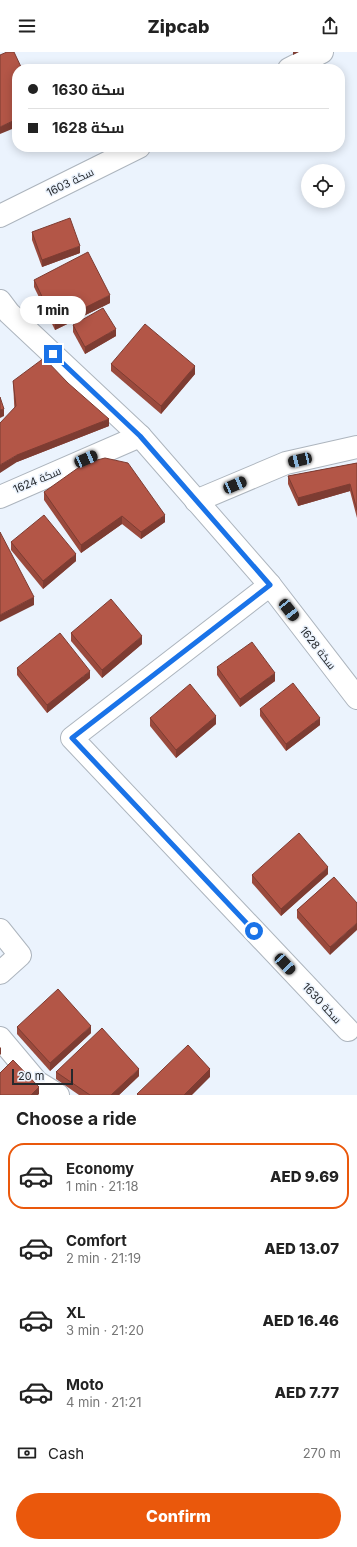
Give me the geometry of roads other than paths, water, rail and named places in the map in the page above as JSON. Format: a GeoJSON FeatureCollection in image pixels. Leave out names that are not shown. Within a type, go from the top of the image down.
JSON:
{"type":"FeatureCollection","features":[{"type":"Feature","properties":{"kind":"street"},"geometry":{"type":"LineString","coordinates":[[299,64],[322,52]]}},
{"type":"Feature","properties":{"kind":"street","name":"سكة 1603"},"geometry":{"type":"LineString","coordinates":[[0,216],[129,152]]}},
{"type":"Feature","properties":{"kind":"street","name":"سكة 1628"},"geometry":{"type":"LineString","coordinates":[[0,301],[9,312],[140,436],[270,585],[357,698]]}},
{"type":"Feature","properties":{"kind":"street","name":"سكة 1624"},"geometry":{"type":"LineString","coordinates":[[0,497],[140,436]]}},
{"type":"Feature","properties":{"kind":"street"},"geometry":{"type":"LineString","coordinates":[[196,501],[286,463],[357,447]]}},
{"type":"Feature","properties":{"kind":"street","name":"سكة 1630"},"geometry":{"type":"LineString","coordinates":[[270,585],[72,738],[348,1030]]}},
{"type":"Feature","properties":{"kind":"street"},"geometry":{"type":"LineString","coordinates":[[0,930],[20,955],[0,973]]}},
{"type":"Feature","properties":{"kind":"street"},"geometry":{"type":"LineString","coordinates":[[0,1038],[37,1082],[58,1095]]}}]}
